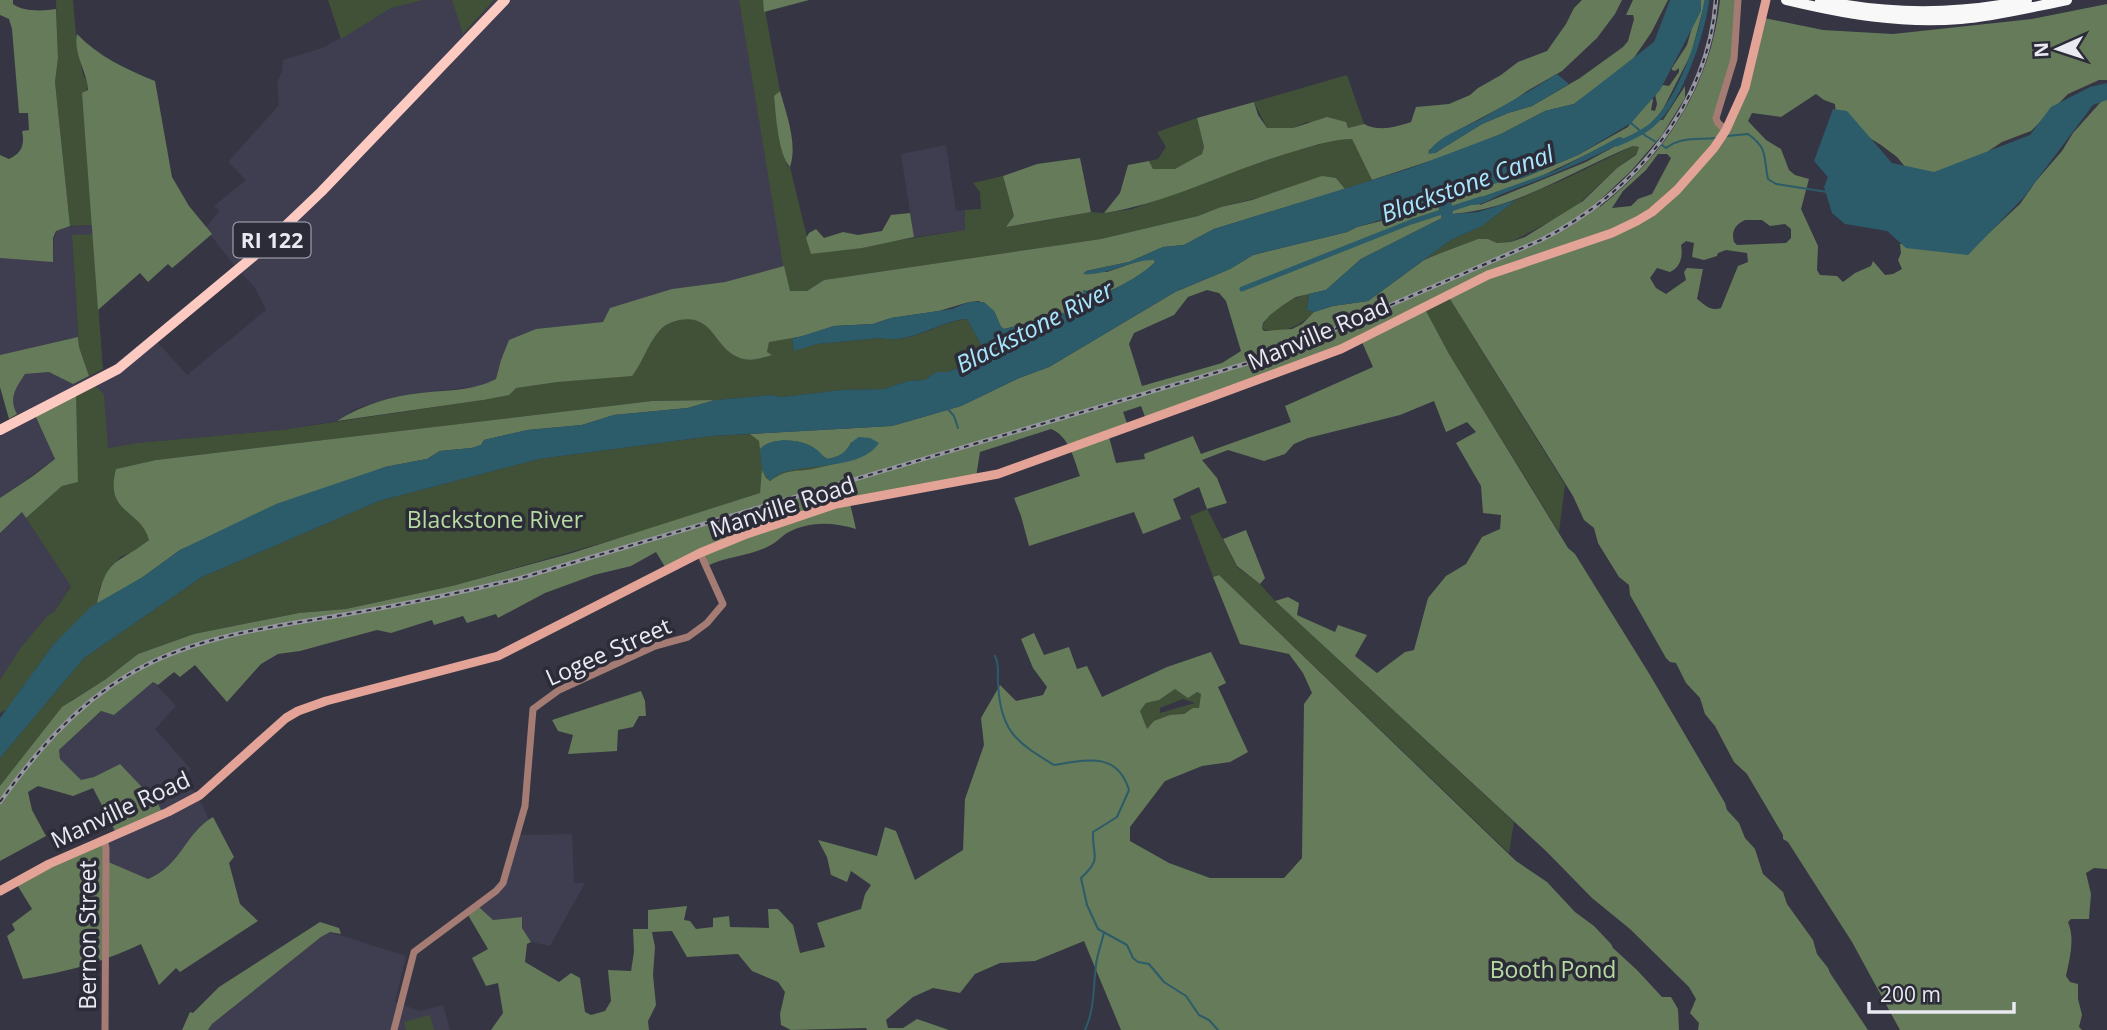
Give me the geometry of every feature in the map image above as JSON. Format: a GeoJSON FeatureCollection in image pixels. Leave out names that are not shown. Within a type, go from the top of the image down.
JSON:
{"type":"FeatureCollection","features":[{"type":"Feature","properties":{"kind":"highway"},"geometry":{"type":"LineString","coordinates":[[1787,0],[1865,17],[1926,20],[1987,16],[2067,0]]}},
{"type":"Feature","properties":{"kind":"highway"},"geometry":{"type":"LineString","coordinates":[[1820,0],[1874,9],[1927,12],[1988,7],[2027,0]]}},
{"type":"Feature","properties":{"kind":"main road","name":"RI 122"},"geometry":{"type":"LineString","coordinates":[[0,430],[118,369],[254,256],[321,192],[505,0]]}},
{"type":"Feature","properties":{"kind":"main road","name":"Manville Road"},"geometry":{"type":"LineString","coordinates":[[0,891],[49,864],[200,795],[286,718],[298,711],[498,656],[700,553],[744,535],[836,504],[998,474],[1341,349],[1488,275],[1613,232],[1646,216],[1664,202],[1702,162],[1726,130],[1745,88],[1766,0]]}},
{"type":"Feature","properties":{"kind":"street"},"geometry":{"type":"LineString","coordinates":[[1726,130],[1718,124],[1716,118],[1734,59],[1738,0]]}},
{"type":"Feature","properties":{"kind":"street","name":"Logee Street"},"geometry":{"type":"LineString","coordinates":[[394,1030],[414,952],[503,883],[525,806],[533,709],[559,690],[654,646],[688,637],[707,623],[723,604],[700,553]]}},
{"type":"Feature","properties":{"kind":"street","name":"Bernon Street"},"geometry":{"type":"LineString","coordinates":[[104,840],[105,1030]]}},
{"type":"Feature","properties":{"kind":"shaded area"},"geometry":{"type":"Polygon","coordinates":[[[424,0],[452,0],[464,34],[494,0],[739,0],[784,266],[725,282],[672,289],[603,322],[579,325],[501,360],[496,379],[483,386],[417,393],[382,401],[357,408],[337,421],[281,430],[107,448],[104,394],[35,415],[55,459],[0,498],[0,427],[17,414],[12,395],[25,374],[49,372],[73,384],[112,366],[151,335],[187,375],[266,310],[254,286],[205,228],[220,211],[214,206],[246,180],[228,162],[279,105],[277,82],[282,72],[283,60],[325,47],[391,8],[424,0]]]}},
{"type":"Feature","properties":{"kind":"shaded area"},"geometry":{"type":"Polygon","coordinates":[[[946,145],[956,211],[965,210],[966,230],[914,237],[901,154],[946,145]]]}},
{"type":"Feature","properties":{"kind":"shaded area"},"geometry":{"type":"Polygon","coordinates":[[[93,225],[93,234],[72,236],[78,337],[0,355],[0,258],[53,261],[57,231],[64,227],[93,225]]]}},
{"type":"Feature","properties":{"kind":"shaded area"},"geometry":{"type":"Polygon","coordinates":[[[22,512],[71,585],[54,612],[47,616],[19,650],[0,680],[0,533],[22,512]]]}},
{"type":"Feature","properties":{"kind":"shaded area"},"geometry":{"type":"Polygon","coordinates":[[[153,681],[176,706],[155,729],[191,769],[181,778],[198,796],[209,820],[197,829],[180,856],[161,874],[148,879],[105,861],[103,841],[162,814],[120,764],[81,781],[60,759],[59,750],[102,711],[114,715],[153,681]]]}},
{"type":"Feature","properties":{"kind":"shaded area"},"geometry":{"type":"Polygon","coordinates":[[[572,834],[574,883],[585,883],[550,946],[531,942],[522,928],[522,917],[493,920],[479,907],[503,887],[519,835],[572,834]]]}},
{"type":"Feature","properties":{"kind":"shaded area"},"geometry":{"type":"Polygon","coordinates":[[[330,932],[406,956],[395,1002],[420,1011],[443,1005],[450,1030],[208,1030],[212,1024],[330,932]]]}},
{"type":"Feature","properties":{"kind":"green space"},"geometry":{"type":"Polygon","coordinates":[[[0,0],[13,0],[17,7],[28,10],[56,9],[58,58],[55,82],[70,226],[56,231],[53,238],[53,262],[0,258],[0,155],[9,159],[17,154],[23,144],[22,131],[29,130],[28,113],[19,113],[12,29],[9,19],[0,15],[0,0]]]}},
{"type":"Feature","properties":{"kind":"green space"},"geometry":{"type":"Polygon","coordinates":[[[56,0],[73,0],[76,35],[83,75],[87,82],[86,128],[93,225],[70,226],[55,82],[58,58],[56,0]]]}},
{"type":"Feature","properties":{"kind":"green space"},"geometry":{"type":"Polygon","coordinates":[[[328,0],[424,0],[391,8],[341,39],[328,0]]]}},
{"type":"Feature","properties":{"kind":"green space"},"geometry":{"type":"Polygon","coordinates":[[[452,0],[494,0],[463,34],[452,0]]]}},
{"type":"Feature","properties":{"kind":"green space"},"geometry":{"type":"Polygon","coordinates":[[[739,0],[763,0],[780,91],[774,97],[787,166],[790,167],[811,254],[965,230],[965,210],[981,209],[980,192],[973,183],[1003,176],[1014,216],[1007,227],[1091,212],[1132,209],[1280,155],[1339,139],[1352,139],[1372,180],[1345,189],[1336,178],[1221,207],[1198,216],[1101,239],[824,280],[807,291],[790,291],[786,283],[739,0]]]}},
{"type":"Feature","properties":{"kind":"green space"},"geometry":{"type":"Polygon","coordinates":[[[763,0],[809,0],[764,12],[763,0]]]}},
{"type":"Feature","properties":{"kind":"green space"},"geometry":{"type":"Polygon","coordinates":[[[1582,0],[1622,0],[1597,38],[1562,71],[1451,134],[1428,151],[1435,153],[1482,124],[1532,106],[1580,78],[1628,41],[1634,19],[1633,15],[1626,15],[1633,0],[1668,0],[1651,33],[1631,62],[1574,104],[1545,111],[1501,134],[1454,153],[1372,180],[1352,139],[1339,140],[1274,157],[1153,201],[1104,213],[1120,193],[1128,165],[1149,161],[1153,169],[1175,169],[1202,154],[1204,147],[1197,118],[1254,102],[1258,115],[1267,128],[1293,128],[1327,117],[1346,122],[1348,128],[1364,124],[1382,128],[1405,124],[1411,122],[1416,107],[1449,104],[1470,95],[1518,62],[1547,51],[1582,0]]]}},
{"type":"Feature","properties":{"kind":"green space"},"geometry":{"type":"Polygon","coordinates":[[[1700,0],[1706,0],[1691,54],[1660,115],[1660,120],[1663,120],[1685,86],[1685,98],[1662,135],[1631,171],[1601,199],[1600,207],[1645,164],[1665,141],[1681,116],[1707,61],[1720,0],[1738,0],[1739,40],[1720,107],[1719,120],[1728,130],[1764,18],[1823,30],[1893,34],[2032,19],[2107,4],[2107,80],[2099,80],[2068,94],[2031,131],[2002,142],[1972,162],[1939,177],[1907,169],[1881,145],[1836,117],[1835,104],[1816,94],[1781,117],[1752,113],[1748,121],[1766,140],[1781,149],[1789,170],[1809,179],[1801,209],[1818,246],[1817,270],[1820,275],[1837,276],[1843,282],[1871,266],[1873,261],[1885,275],[1902,269],[1898,260],[1901,253],[1900,244],[1989,233],[2020,204],[2073,133],[2107,95],[2107,869],[2094,868],[2086,873],[2091,894],[2089,919],[2071,919],[2068,922],[2071,942],[2066,976],[2070,982],[2078,984],[2082,1015],[2079,1027],[2082,1030],[1900,1030],[1852,942],[1788,842],[1783,839],[1747,774],[1734,762],[1715,726],[1705,714],[1700,698],[1686,683],[1676,663],[1666,658],[1630,595],[1629,585],[1619,577],[1598,543],[1594,528],[1584,520],[1573,496],[1448,296],[1425,309],[1449,354],[1650,675],[1727,810],[1739,823],[1745,838],[1755,849],[1763,874],[1783,892],[1787,904],[1813,940],[1817,954],[1868,1030],[1698,1030],[1699,1023],[1690,1013],[1696,999],[1689,987],[1630,929],[1592,898],[1546,851],[1275,601],[1288,597],[1299,603],[1297,615],[1335,632],[1338,625],[1367,635],[1355,656],[1377,673],[1405,652],[1414,650],[1428,598],[1446,576],[1466,564],[1482,537],[1500,529],[1501,515],[1483,513],[1481,486],[1456,443],[1476,432],[1467,422],[1446,432],[1434,401],[1400,415],[1308,438],[1294,444],[1285,454],[1264,461],[1228,450],[1202,460],[1217,478],[1227,503],[1207,509],[1199,487],[1173,499],[1181,519],[1143,534],[1134,512],[1029,546],[1014,498],[1080,476],[1067,442],[1051,429],[980,452],[976,477],[849,499],[856,529],[830,524],[804,526],[762,549],[707,566],[701,554],[667,570],[656,552],[631,566],[594,575],[545,593],[498,618],[496,614],[467,623],[463,616],[434,625],[432,620],[391,633],[377,630],[300,651],[278,654],[261,664],[227,702],[195,665],[180,677],[174,672],[158,685],[153,682],[114,715],[101,711],[59,750],[60,759],[81,780],[94,777],[120,764],[158,804],[163,814],[117,835],[93,788],[73,796],[38,786],[28,792],[32,810],[46,836],[0,861],[0,786],[62,707],[106,679],[138,654],[194,634],[299,613],[346,609],[452,586],[572,553],[760,493],[762,470],[770,481],[788,472],[847,460],[875,448],[851,442],[842,454],[828,459],[809,445],[795,441],[779,441],[760,449],[759,441],[750,434],[892,426],[961,406],[1049,367],[1175,292],[1230,269],[1253,255],[1347,232],[1437,203],[1442,218],[1361,259],[1326,290],[1296,297],[1283,305],[1263,323],[1262,329],[1292,329],[1302,324],[1314,312],[1368,301],[1424,260],[1478,239],[1497,243],[1525,237],[1583,201],[1617,168],[1636,155],[1639,147],[1633,146],[1500,205],[1452,214],[1451,201],[1491,184],[1523,178],[1578,155],[1628,127],[1651,96],[1651,110],[1655,111],[1655,94],[1663,85],[1669,86],[1679,72],[1679,68],[1675,71],[1672,68],[1687,45],[1700,0]],[[1623,142],[1598,149],[1531,181],[1476,199],[1480,205],[1586,162],[1623,142]],[[1658,154],[1646,170],[1623,191],[1612,208],[1631,206],[1638,199],[1652,194],[1671,158],[1667,154],[1658,154]],[[1745,220],[1739,224],[1733,235],[1737,245],[1786,243],[1791,238],[1791,229],[1785,224],[1770,226],[1762,220],[1745,220]],[[1686,241],[1681,245],[1681,257],[1677,267],[1670,272],[1657,268],[1650,278],[1656,288],[1666,294],[1686,280],[1684,272],[1687,268],[1703,269],[1697,299],[1710,308],[1721,308],[1738,266],[1748,262],[1747,253],[1726,250],[1704,260],[1692,257],[1694,243],[1686,241]],[[1207,290],[1188,297],[1174,315],[1134,333],[1129,344],[1142,386],[1222,363],[1241,351],[1226,301],[1219,293],[1207,290]],[[1362,342],[1147,422],[1141,406],[1123,412],[1129,429],[1109,437],[1116,463],[1145,459],[1144,454],[1193,436],[1201,454],[1291,422],[1285,406],[1373,367],[1362,342]]]}},
{"type":"Feature","properties":{"kind":"green space"},"geometry":{"type":"Polygon","coordinates":[[[77,34],[113,62],[155,81],[172,177],[189,206],[212,234],[172,268],[168,264],[148,282],[140,273],[98,310],[82,93],[88,90],[78,55],[77,34]]]}},
{"type":"Feature","properties":{"kind":"green space"},"geometry":{"type":"Polygon","coordinates":[[[1347,75],[1364,124],[1347,128],[1307,122],[1293,128],[1267,128],[1254,102],[1347,75]]]}},
{"type":"Feature","properties":{"kind":"green space"},"geometry":{"type":"Polygon","coordinates":[[[780,91],[792,139],[790,167],[780,144],[777,123],[774,96],[780,91]]]}},
{"type":"Feature","properties":{"kind":"green space"},"geometry":{"type":"Polygon","coordinates":[[[1197,118],[1204,147],[1202,154],[1176,169],[1153,169],[1149,161],[1158,159],[1166,147],[1157,132],[1197,118]]]}},
{"type":"Feature","properties":{"kind":"green space"},"geometry":{"type":"Polygon","coordinates":[[[1633,146],[1639,147],[1636,154],[1572,210],[1511,242],[1497,243],[1478,239],[1424,260],[1451,240],[1482,226],[1516,200],[1633,146]]]}},
{"type":"Feature","properties":{"kind":"green space"},"geometry":{"type":"Polygon","coordinates":[[[1080,158],[1091,212],[1006,227],[1014,216],[1003,176],[1037,164],[1080,158]]]}},
{"type":"Feature","properties":{"kind":"green space"},"geometry":{"type":"Polygon","coordinates":[[[1322,176],[1336,178],[1345,189],[1214,229],[1184,245],[1163,247],[1129,262],[1086,271],[1107,272],[1142,260],[1155,262],[1139,275],[1110,291],[1098,293],[1088,290],[1090,301],[1072,312],[1051,315],[1034,322],[1004,329],[994,311],[979,301],[969,302],[873,324],[834,326],[804,336],[769,342],[767,352],[772,355],[748,360],[731,353],[707,326],[691,319],[679,320],[660,330],[632,376],[516,388],[509,395],[483,400],[337,421],[356,410],[388,399],[487,383],[496,379],[509,340],[536,329],[603,322],[610,308],[672,289],[725,282],[784,266],[790,291],[807,291],[824,280],[1101,239],[1198,216],[1322,176]]]}},
{"type":"Feature","properties":{"kind":"green space"},"geometry":{"type":"Polygon","coordinates":[[[910,213],[914,237],[862,248],[811,254],[806,238],[816,229],[824,238],[843,232],[858,235],[882,231],[891,215],[910,213]]]}},
{"type":"Feature","properties":{"kind":"green space"},"geometry":{"type":"Polygon","coordinates":[[[93,234],[103,369],[89,376],[79,347],[72,235],[93,234]]]}},
{"type":"Feature","properties":{"kind":"green space"},"geometry":{"type":"Polygon","coordinates":[[[790,293],[731,352],[771,355],[767,352],[769,341],[797,336],[792,340],[794,350],[817,344],[903,338],[967,319],[983,348],[982,358],[948,372],[936,372],[925,380],[908,381],[884,389],[841,390],[782,397],[771,395],[715,400],[652,401],[156,460],[116,469],[138,521],[146,528],[149,540],[137,550],[120,557],[100,587],[97,604],[53,645],[7,709],[0,713],[0,680],[19,650],[47,616],[54,612],[71,586],[26,518],[62,486],[76,395],[95,386],[104,394],[108,448],[281,430],[483,400],[519,346],[790,293]]]}},
{"type":"Feature","properties":{"kind":"green space"},"geometry":{"type":"Polygon","coordinates":[[[1309,294],[1307,309],[1314,312],[1302,322],[1283,330],[1262,329],[1268,316],[1280,306],[1309,294]]]}},
{"type":"Feature","properties":{"kind":"green space"},"geometry":{"type":"Polygon","coordinates":[[[1448,296],[1565,485],[1559,532],[1449,354],[1425,309],[1448,296]]]}},
{"type":"Feature","properties":{"kind":"green space"},"geometry":{"type":"Polygon","coordinates":[[[78,337],[89,376],[73,384],[49,372],[25,374],[13,398],[17,414],[9,419],[0,387],[0,355],[78,337]]]}},
{"type":"Feature","properties":{"kind":"green space"},"geometry":{"type":"Polygon","coordinates":[[[76,395],[78,482],[62,486],[26,518],[22,512],[0,533],[0,498],[55,459],[35,415],[76,395]]]}},
{"type":"Feature","properties":{"kind":"green space"},"geometry":{"type":"Polygon","coordinates":[[[715,400],[688,408],[614,415],[582,425],[528,430],[484,440],[481,445],[472,448],[440,451],[427,459],[385,467],[180,550],[143,577],[97,604],[109,570],[149,540],[139,522],[125,510],[115,495],[116,469],[156,460],[652,401],[715,400]]]}},
{"type":"Feature","properties":{"kind":"green space","name":"Blackstone River"},"geometry":{"type":"Polygon","coordinates":[[[1099,400],[452,586],[346,609],[299,613],[194,634],[138,654],[106,679],[72,700],[0,791],[0,758],[84,658],[202,577],[379,501],[539,459],[712,436],[750,434],[760,441],[1099,400]]]}},
{"type":"Feature","properties":{"kind":"green space"},"geometry":{"type":"Polygon","coordinates":[[[1207,509],[1237,567],[1260,584],[1275,601],[1514,822],[1509,853],[1219,575],[1213,577],[1190,516],[1207,509]]]}},
{"type":"Feature","properties":{"kind":"green space"},"geometry":{"type":"Polygon","coordinates":[[[1246,530],[1265,578],[1260,584],[1237,566],[1223,539],[1246,530]]]}},
{"type":"Feature","properties":{"kind":"green space","name":"Booth Pond"},"geometry":{"type":"Polygon","coordinates":[[[1219,575],[1516,861],[1547,882],[1575,912],[1594,926],[1662,997],[1671,997],[1678,1009],[1679,1030],[1121,1030],[1084,941],[1035,961],[1000,963],[975,974],[960,993],[933,988],[913,997],[886,1020],[888,1028],[903,1028],[917,1019],[949,1030],[791,1030],[781,1025],[780,1014],[785,992],[778,982],[752,971],[738,954],[687,957],[672,931],[652,932],[655,947],[653,975],[656,1005],[648,1021],[649,1030],[491,1030],[503,1013],[498,983],[486,986],[472,958],[488,949],[468,915],[479,907],[493,920],[522,917],[522,928],[531,942],[527,944],[525,962],[559,982],[571,973],[580,978],[585,1012],[591,1015],[605,1011],[611,1001],[608,970],[631,971],[633,929],[648,929],[648,910],[687,906],[684,920],[690,921],[696,929],[713,927],[713,918],[729,916],[730,927],[769,928],[768,909],[778,909],[793,925],[800,953],[825,947],[817,923],[861,909],[871,885],[851,871],[847,882],[831,875],[827,857],[818,840],[877,856],[885,827],[896,831],[915,880],[963,850],[965,799],[984,745],[981,718],[1000,685],[1016,701],[1043,695],[1047,687],[1033,668],[1021,639],[1034,633],[1044,655],[1069,647],[1077,669],[1087,666],[1102,697],[1167,667],[1211,652],[1226,683],[1218,687],[1248,752],[1230,762],[1202,766],[1165,781],[1130,827],[1130,841],[1169,863],[1210,878],[1284,878],[1302,858],[1304,704],[1312,693],[1303,673],[1289,654],[1240,644],[1213,577],[1219,575]],[[1175,689],[1159,700],[1146,703],[1140,711],[1147,729],[1154,721],[1199,708],[1201,694],[1197,692],[1188,698],[1175,689]]]}},
{"type":"Feature","properties":{"kind":"green space"},"geometry":{"type":"Polygon","coordinates":[[[1175,689],[1201,694],[1199,708],[1159,720],[1147,730],[1140,711],[1146,703],[1159,700],[1175,689]],[[1183,699],[1160,708],[1160,713],[1195,703],[1183,699]]]}},
{"type":"Feature","properties":{"kind":"green space"},"geometry":{"type":"Polygon","coordinates":[[[641,691],[646,716],[639,716],[633,727],[618,730],[617,751],[568,754],[573,735],[558,731],[552,720],[641,691]]]}},
{"type":"Feature","properties":{"kind":"green space"},"geometry":{"type":"Polygon","coordinates":[[[213,817],[234,857],[229,863],[240,904],[258,921],[180,972],[176,968],[159,985],[141,944],[83,966],[23,979],[7,936],[15,930],[12,924],[32,909],[16,883],[103,841],[106,861],[148,879],[168,866],[195,832],[213,817]]]}},
{"type":"Feature","properties":{"kind":"green space"},"geometry":{"type":"Polygon","coordinates":[[[320,922],[339,928],[341,934],[330,932],[321,937],[208,1030],[182,1030],[190,1012],[193,1013],[219,987],[320,922]]]}},
{"type":"Feature","properties":{"kind":"green space"},"geometry":{"type":"Polygon","coordinates":[[[430,1015],[434,1030],[406,1030],[404,1022],[430,1015]]]}},
{"type":"Feature","properties":{"kind":"water"},"geometry":{"type":"Polygon","coordinates":[[[1670,0],[1701,0],[1701,11],[1660,90],[1631,123],[1578,155],[1523,178],[1491,184],[1455,198],[1451,201],[1453,214],[1478,212],[1516,200],[1482,226],[1451,240],[1368,301],[1314,312],[1307,310],[1309,294],[1326,290],[1361,259],[1442,218],[1437,203],[1347,232],[1253,255],[1230,269],[1175,292],[1049,367],[961,406],[892,426],[712,436],[539,459],[379,501],[202,577],[84,658],[0,758],[0,718],[53,645],[92,606],[143,577],[180,550],[276,504],[385,467],[427,459],[440,451],[472,448],[481,445],[484,440],[527,430],[582,425],[614,415],[688,408],[715,400],[884,389],[908,381],[925,380],[936,372],[948,372],[982,358],[983,348],[967,319],[914,336],[817,344],[794,351],[792,339],[834,326],[873,324],[891,318],[952,309],[969,302],[984,302],[994,311],[1004,329],[1051,315],[1072,312],[1090,301],[1083,290],[1106,292],[1124,284],[1155,262],[1136,262],[1101,273],[1083,274],[1086,271],[1129,262],[1163,247],[1184,245],[1214,229],[1408,169],[1501,134],[1545,111],[1574,104],[1654,42],[1670,0]]]}},
{"type":"Feature","properties":{"kind":"water"},"geometry":{"type":"Polygon","coordinates":[[[1557,74],[1569,84],[1532,106],[1482,124],[1435,153],[1428,154],[1438,141],[1446,136],[1480,120],[1557,74]]]}},
{"type":"Feature","properties":{"kind":"water"},"geometry":{"type":"Polygon","coordinates":[[[2107,83],[2107,100],[2093,105],[2024,197],[1968,255],[1906,248],[1887,231],[1845,224],[1832,213],[1824,187],[1828,177],[1814,161],[1833,109],[1847,111],[1892,163],[1934,172],[2030,135],[2051,107],[2090,87],[2107,83]]]}},
{"type":"Feature","properties":{"kind":"water"},"geometry":{"type":"Polygon","coordinates":[[[1619,137],[1623,138],[1623,142],[1593,157],[1484,203],[1472,205],[1476,199],[1557,170],[1619,137]]]}},
{"type":"Feature","properties":{"kind":"water"},"geometry":{"type":"Polygon","coordinates":[[[859,437],[870,438],[879,443],[860,457],[784,472],[770,481],[762,470],[760,449],[772,442],[787,440],[808,445],[827,459],[843,452],[859,437]]]}},
{"type":"Feature","properties":{"kind":"waterway","name":"Blackstone Canal"},"geometry":{"type":"LineString","coordinates":[[1617,144],[1650,126],[1673,98],[1695,48],[1707,0]]}},
{"type":"Feature","properties":{"kind":"waterway","name":"Blackstone Canal"},"geometry":{"type":"LineString","coordinates":[[1629,124],[1656,142]]}},
{"type":"Feature","properties":{"kind":"waterway"},"geometry":{"type":"LineString","coordinates":[[1727,136],[1748,134],[1755,139],[1764,154],[1768,179],[1776,184],[1827,192]]}},
{"type":"Feature","properties":{"kind":"waterway"},"geometry":{"type":"LineString","coordinates":[[1662,145],[1666,148],[1684,140],[1716,138]]}},
{"type":"Feature","properties":{"kind":"waterway","name":"Blackstone Canal"},"geometry":{"type":"LineString","coordinates":[[1242,289],[1411,222],[1481,199]]}},
{"type":"Feature","properties":{"kind":"waterway"},"geometry":{"type":"LineString","coordinates":[[947,408],[954,416],[958,428]]}},
{"type":"Feature","properties":{"kind":"waterway"},"geometry":{"type":"LineString","coordinates":[[995,656],[1002,713],[1020,742],[1054,765],[1089,760],[1108,764],[1117,769],[1129,790],[1117,817],[1093,832],[1094,861],[1081,878],[1087,905],[1098,929],[1127,945],[1133,958],[1149,964],[1164,982],[1186,996],[1199,1015],[1209,1020],[1218,1030]]}},
{"type":"Feature","properties":{"kind":"waterway"},"geometry":{"type":"LineString","coordinates":[[1085,1030],[1092,1006],[1097,961],[1104,932]]}},
{"type":"Feature","properties":{"kind":"railway"},"geometry":{"type":"LineString","coordinates":[[0,802],[42,748],[91,701],[128,675],[180,650],[263,628],[413,602],[521,578],[1275,355],[1541,240],[1575,221],[1606,198],[1635,172],[1660,142],[1681,110],[1698,75],[1710,39],[1716,0]]}}]}
